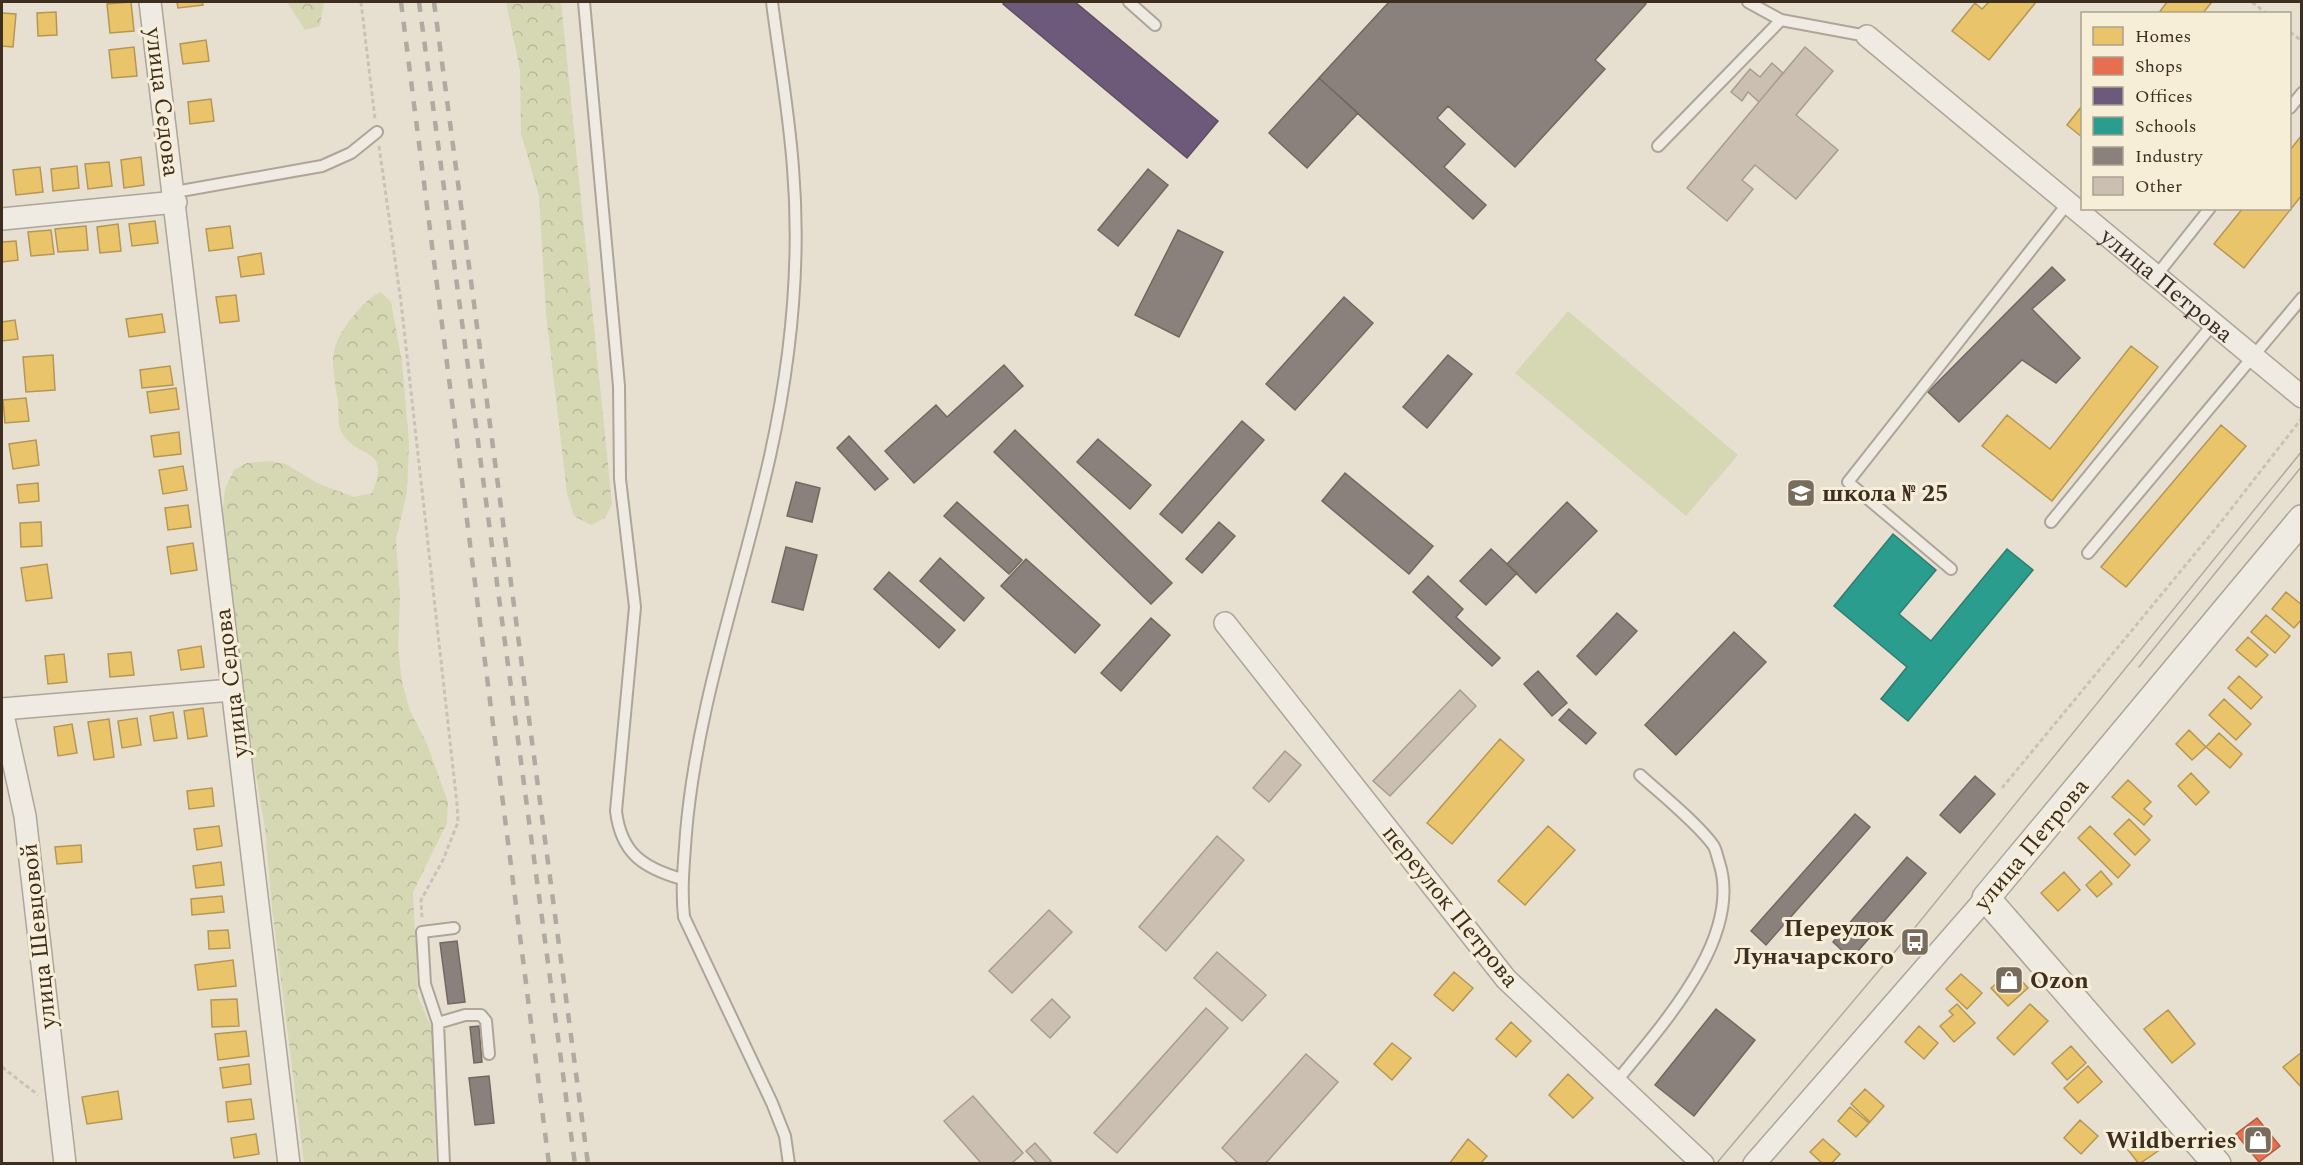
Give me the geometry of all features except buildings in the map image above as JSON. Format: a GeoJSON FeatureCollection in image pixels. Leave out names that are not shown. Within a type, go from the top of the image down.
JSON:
{"type":"FeatureCollection","features":[{"type":"Feature","properties":{"kind":"street","name":"улица Седова"},"geometry":{"type":"LineString","coordinates":[[150,2],[289,1164]]}},
{"type":"Feature","properties":{"kind":"street","name":"улица Петрова"},"geometry":{"type":"LineString","coordinates":[[1867,36],[2301,397]]}},
{"type":"Feature","properties":{"kind":"street","name":"улица Седова"},"geometry":{"type":"LineString","coordinates":[[2,219],[175,197]]}},
{"type":"Feature","properties":{"kind":"street","name":"улица Петрова"},"geometry":{"type":"LineString","coordinates":[[1754,1164],[1986,898],[2301,519]]}},
{"type":"Feature","properties":{"kind":"street","name":"переулок Петрова"},"geometry":{"type":"LineString","coordinates":[[1225,623],[1506,979],[1703,1164]]}},
{"type":"Feature","properties":{"kind":"street"},"geometry":{"type":"LineString","coordinates":[[2,709],[232,690]]}},
{"type":"Feature","properties":{"kind":"street","name":"улица Шевцовой"},"geometry":{"type":"LineString","coordinates":[[2,709],[25,816],[65,1164]]}},
{"type":"Feature","properties":{"kind":"street"},"geometry":{"type":"LineString","coordinates":[[1986,898],[2217,1164]]}},
{"type":"Feature","properties":{"kind":"lane"},"geometry":{"type":"LineString","coordinates":[[584,2],[619,386],[620,479],[635,607],[616,811],[618,831],[627,848],[644,863],[663,873],[682,879]]}},
{"type":"Feature","properties":{"kind":"lane"},"geometry":{"type":"LineString","coordinates":[[772,2],[793,169],[795,300],[790,350],[770,455],[700,731],[690,790],[682,879],[684,917],[772,1103],[785,1136],[789,1164]]}},
{"type":"Feature","properties":{"kind":"lane"},"geometry":{"type":"LineString","coordinates":[[1130,2],[1155,25]]}},
{"type":"Feature","properties":{"kind":"lane"},"geometry":{"type":"LineString","coordinates":[[1748,2],[1780,20],[1867,36]]}},
{"type":"Feature","properties":{"kind":"lane"},"geometry":{"type":"LineString","coordinates":[[1659,146],[1780,20]]}},
{"type":"Feature","properties":{"kind":"lane"},"geometry":{"type":"LineString","coordinates":[[2291,106],[2301,93]]}},
{"type":"Feature","properties":{"kind":"lane"},"geometry":{"type":"LineString","coordinates":[[175,197],[322,166],[351,153],[377,132]]}},
{"type":"Feature","properties":{"kind":"lane"},"geometry":{"type":"LineString","coordinates":[[1951,569],[1848,482],[2068,203]]}},
{"type":"Feature","properties":{"kind":"lane"},"geometry":{"type":"LineString","coordinates":[[2156,276],[2208,210]]}},
{"type":"Feature","properties":{"kind":"lane"},"geometry":{"type":"LineString","coordinates":[[2088,553],[2301,298]]}},
{"type":"Feature","properties":{"kind":"lane"},"geometry":{"type":"LineString","coordinates":[[2051,522],[2213,324]]}},
{"type":"Feature","properties":{"kind":"lane"},"geometry":{"type":"LineString","coordinates":[[1616,1082],[1693,981],[1713,938],[1724,902],[1723,873],[1714,846],[1640,775]]}},
{"type":"Feature","properties":{"kind":"lane"},"geometry":{"type":"LineString","coordinates":[[444,1164],[438,1023],[425,984],[422,932],[454,928]]}},
{"type":"Feature","properties":{"kind":"lane"},"geometry":{"type":"LineString","coordinates":[[438,1023],[465,1015],[481,1015],[486,1021],[489,1054]]}},
{"type":"Feature","properties":{"kind":"path"},"geometry":{"type":"LineString","coordinates":[[361,2],[402,302],[457,804],[458,822],[452,840],[421,900],[422,932]]}},
{"type":"Feature","properties":{"kind":"path"},"geometry":{"type":"LineString","coordinates":[[2252,2],[2264,12]]}},
{"type":"Feature","properties":{"kind":"path"},"geometry":{"type":"LineString","coordinates":[[2002,788],[2217,527],[2301,418]]}},
{"type":"Feature","properties":{"kind":"path"},"geometry":{"type":"LineString","coordinates":[[2,1067],[58,1108]]}},
{"type":"Feature","properties":{"kind":"green space"},"geometry":{"type":"Polygon","coordinates":[[[287,2],[324,2],[320,26],[305,30],[287,2]]]}},
{"type":"Feature","properties":{"kind":"green space"},"geometry":{"type":"Polygon","coordinates":[[[506,2],[561,2],[612,504],[605,518],[591,525],[574,516],[567,493],[546,313],[539,196],[521,133],[520,70],[506,2]]]}},
{"type":"Feature","properties":{"kind":"green space"},"geometry":{"type":"Polygon","coordinates":[[[381,292],[391,302],[402,362],[409,443],[407,492],[396,539],[400,597],[398,647],[402,682],[410,711],[427,744],[448,802],[447,823],[413,892],[418,997],[432,1029],[436,1163],[304,1163],[272,908],[265,828],[244,708],[222,518],[225,489],[234,470],[247,463],[269,461],[286,464],[317,483],[354,497],[372,493],[377,478],[376,460],[356,447],[340,430],[333,360],[335,347],[348,324],[368,301],[381,292]]]}},
{"type":"Feature","properties":{"kind":"green space"},"geometry":{"type":"Polygon","coordinates":[[[1568,311],[1738,455],[1686,516],[1515,373],[1568,311]]]}},
{"type":"Feature","properties":{"kind":"tram line"},"geometry":{"type":"LineString","coordinates":[[1716,1164],[1908,936],[2302,451]]}},
{"type":"Feature","properties":{"kind":"tram line"},"geometry":{"type":"LineString","coordinates":[[2139,667],[2302,466]]}},
{"type":"Feature","properties":{"kind":"railway"},"geometry":{"type":"LineString","coordinates":[[401,2],[549,1164]]}},
{"type":"Feature","properties":{"kind":"railway"},"geometry":{"type":"LineString","coordinates":[[419,2],[575,1164]]}},
{"type":"Feature","properties":{"kind":"railway"},"geometry":{"type":"LineString","coordinates":[[434,2],[588,1164]]}},
{"type":"Feature","properties":{"kind":"place","name":"школа № 25"},"geometry":{"type":"Point","coordinates":[1801,493]}},
{"type":"Feature","properties":{"kind":"place","name":"Переулок Луначарского"},"geometry":{"type":"Point","coordinates":[1915,942]}},
{"type":"Feature","properties":{"kind":"place","name":"Ozon"},"geometry":{"type":"Point","coordinates":[2009,980]}},
{"type":"Feature","properties":{"kind":"place","name":"Wildberries"},"geometry":{"type":"Point","coordinates":[2258,1140]}}]}
